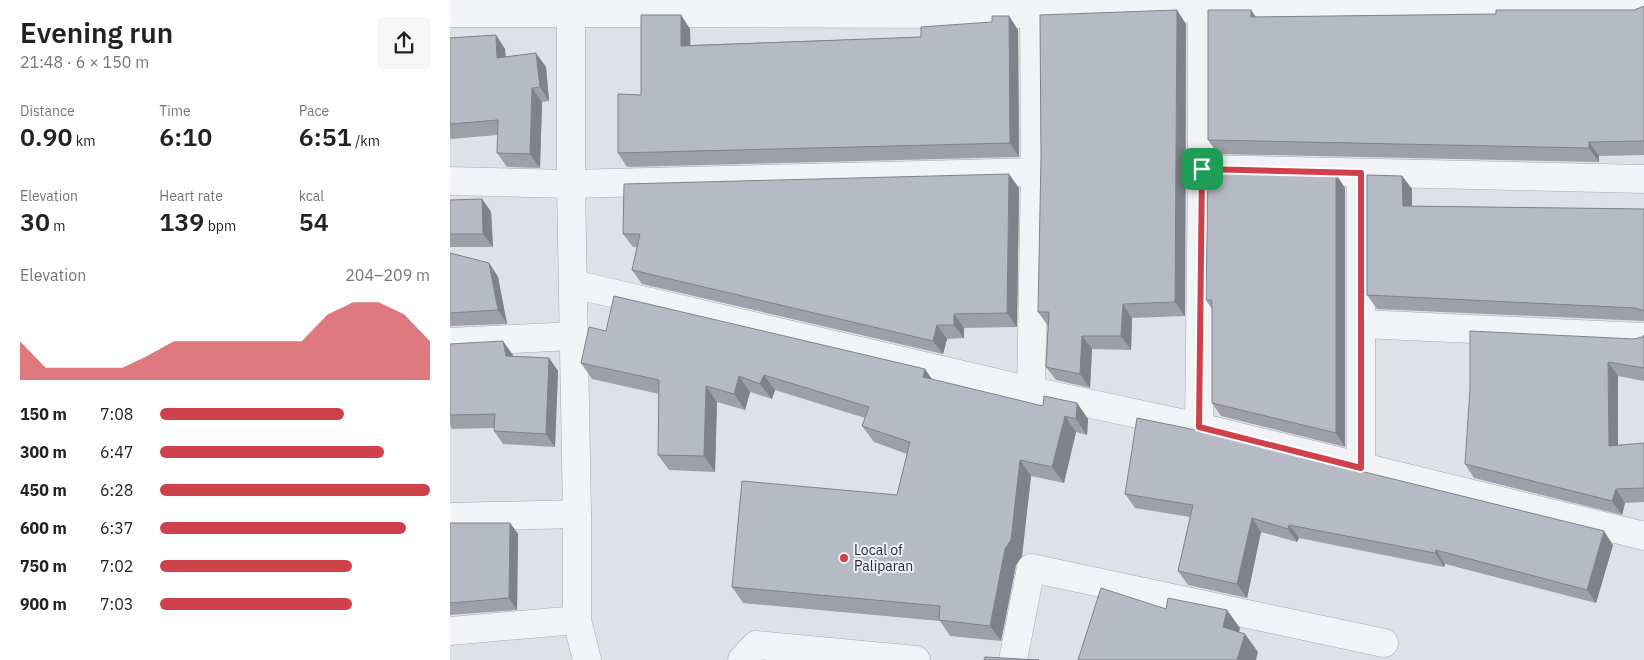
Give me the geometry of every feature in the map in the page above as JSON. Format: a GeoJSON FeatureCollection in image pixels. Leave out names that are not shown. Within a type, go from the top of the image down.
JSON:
{"type":"FeatureCollection","features":[{"type":"Feature","properties":{"kind":"street"},"geometry":{"type":"LineString","coordinates":[[1199,427],[1202,4]]}},
{"type":"Feature","properties":{"kind":"street"},"geometry":{"type":"LineString","coordinates":[[450,13],[572,7],[1034,14],[1202,4],[1644,8]]}},
{"type":"Feature","properties":{"kind":"street"},"geometry":{"type":"LineString","coordinates":[[572,7],[571,184],[574,284],[577,620],[587,660]]}},
{"type":"Feature","properties":{"kind":"street"},"geometry":{"type":"LineString","coordinates":[[1031,391],[1036,172],[1034,14]]}},
{"type":"Feature","properties":{"kind":"street"},"geometry":{"type":"LineString","coordinates":[[1202,169],[1644,179]]}},
{"type":"Feature","properties":{"kind":"street"},"geometry":{"type":"LineString","coordinates":[[450,180],[571,184],[1036,172]]}},
{"type":"Feature","properties":{"kind":"street"},"geometry":{"type":"LineString","coordinates":[[1361,173],[1361,468]]}},
{"type":"Feature","properties":{"kind":"street"},"geometry":{"type":"LineString","coordinates":[[574,284],[1031,391],[1199,427],[1644,536]]}},
{"type":"Feature","properties":{"kind":"street"},"geometry":{"type":"LineString","coordinates":[[1362,324],[1644,337]]}},
{"type":"Feature","properties":{"kind":"street"},"geometry":{"type":"LineString","coordinates":[[450,342],[573,336]]}},
{"type":"Feature","properties":{"kind":"street"},"geometry":{"type":"LineString","coordinates":[[450,517],[577,514]]}},
{"type":"Feature","properties":{"kind":"street"},"geometry":{"type":"LineString","coordinates":[[1012,660],[1031,568],[1384,643]]}},
{"type":"Feature","properties":{"kind":"street"},"geometry":{"type":"LineString","coordinates":[[450,630],[577,620]]}},
{"type":"Feature","properties":{"kind":"street"},"geometry":{"type":"LineString","coordinates":[[742,660],[756,645],[916,660]]}},
{"type":"Feature","properties":{"kind":"building"},"geometry":{"type":"Polygon","coordinates":[[[1644,6],[1644,141],[1589,142],[1589,148],[1208,140],[1208,10],[1251,10],[1251,17],[1496,14],[1496,10],[1634,10],[1644,6]]]}},
{"type":"Feature","properties":{"kind":"building"},"geometry":{"type":"Polygon","coordinates":[[[1177,10],[1175,302],[1123,304],[1121,336],[1082,336],[1080,374],[1046,367],[1049,312],[1038,312],[1041,158],[1040,15],[1177,10]]]}},
{"type":"Feature","properties":{"kind":"building"},"geometry":{"type":"Polygon","coordinates":[[[641,15],[681,15],[681,46],[921,37],[921,27],[992,22],[992,16],[1009,16],[1010,143],[618,153],[618,94],[641,95],[641,15]]]}},
{"type":"Feature","properties":{"kind":"building"},"geometry":{"type":"Polygon","coordinates":[[[496,35],[497,58],[536,53],[540,87],[532,88],[530,154],[497,153],[498,120],[450,124],[450,38],[496,35]]]}},
{"type":"Feature","properties":{"kind":"building"},"geometry":{"type":"Polygon","coordinates":[[[1208,171],[1336,174],[1336,433],[1212,403],[1212,300],[1206,300],[1208,171]]]}},
{"type":"Feature","properties":{"kind":"building"},"geometry":{"type":"Polygon","coordinates":[[[1009,174],[1007,313],[954,314],[954,325],[937,325],[933,341],[632,270],[640,234],[623,234],[624,184],[1009,174]]]}},
{"type":"Feature","properties":{"kind":"building"},"geometry":{"type":"Polygon","coordinates":[[[1367,175],[1402,176],[1403,206],[1644,209],[1644,312],[1635,308],[1367,295],[1367,175]]]}},
{"type":"Feature","properties":{"kind":"building"},"geometry":{"type":"Polygon","coordinates":[[[482,199],[483,234],[450,234],[450,200],[482,199]]]}},
{"type":"Feature","properties":{"kind":"building"},"geometry":{"type":"Polygon","coordinates":[[[450,253],[489,263],[498,310],[450,313],[450,253]]]}},
{"type":"Feature","properties":{"kind":"building"},"geometry":{"type":"Polygon","coordinates":[[[614,296],[925,369],[923,377],[1043,406],[1044,396],[1077,403],[1076,419],[1065,416],[1052,467],[1020,460],[1011,540],[1005,549],[990,626],[939,620],[940,606],[732,587],[742,481],[897,495],[910,442],[862,426],[869,407],[764,375],[760,384],[739,376],[734,394],[706,386],[704,456],[658,455],[659,380],[581,363],[589,327],[606,331],[614,296]]]}},
{"type":"Feature","properties":{"kind":"building"},"geometry":{"type":"Polygon","coordinates":[[[1470,331],[1634,339],[1644,335],[1644,368],[1608,362],[1609,446],[1644,443],[1644,488],[1616,489],[1612,501],[1465,464],[1470,389],[1470,331]]]}},
{"type":"Feature","properties":{"kind":"building"},"geometry":{"type":"Polygon","coordinates":[[[503,341],[506,356],[549,358],[546,434],[494,431],[495,414],[450,415],[450,344],[503,341]]]}},
{"type":"Feature","properties":{"kind":"building"},"geometry":{"type":"Polygon","coordinates":[[[1137,418],[1186,428],[1604,531],[1587,590],[1436,550],[1435,553],[1289,525],[1288,529],[1252,518],[1237,584],[1178,571],[1193,505],[1125,494],[1137,418]]]}},
{"type":"Feature","properties":{"kind":"building"},"geometry":{"type":"Polygon","coordinates":[[[450,523],[510,523],[509,598],[450,603],[450,523]]]}},
{"type":"Feature","properties":{"kind":"building"},"geometry":{"type":"Polygon","coordinates":[[[1101,588],[1166,609],[1168,598],[1227,610],[1223,627],[1245,634],[1237,660],[1078,660],[1101,588]]]}},
{"type":"Feature","properties":{"kind":"building"},"geometry":{"type":"Polygon","coordinates":[[[985,657],[1039,660],[984,660],[985,657]]]}},
{"type":"Feature","properties":{"kind":"place","name":"Local of Paliparan"},"geometry":{"type":"Point","coordinates":[844,558]}},
{"type":"Feature","properties":{"kind":"route"},"geometry":{"type":"LineString","coordinates":[[1202,169],[1361,173],[1361,468],[1199,427],[1202,169]]}}]}
